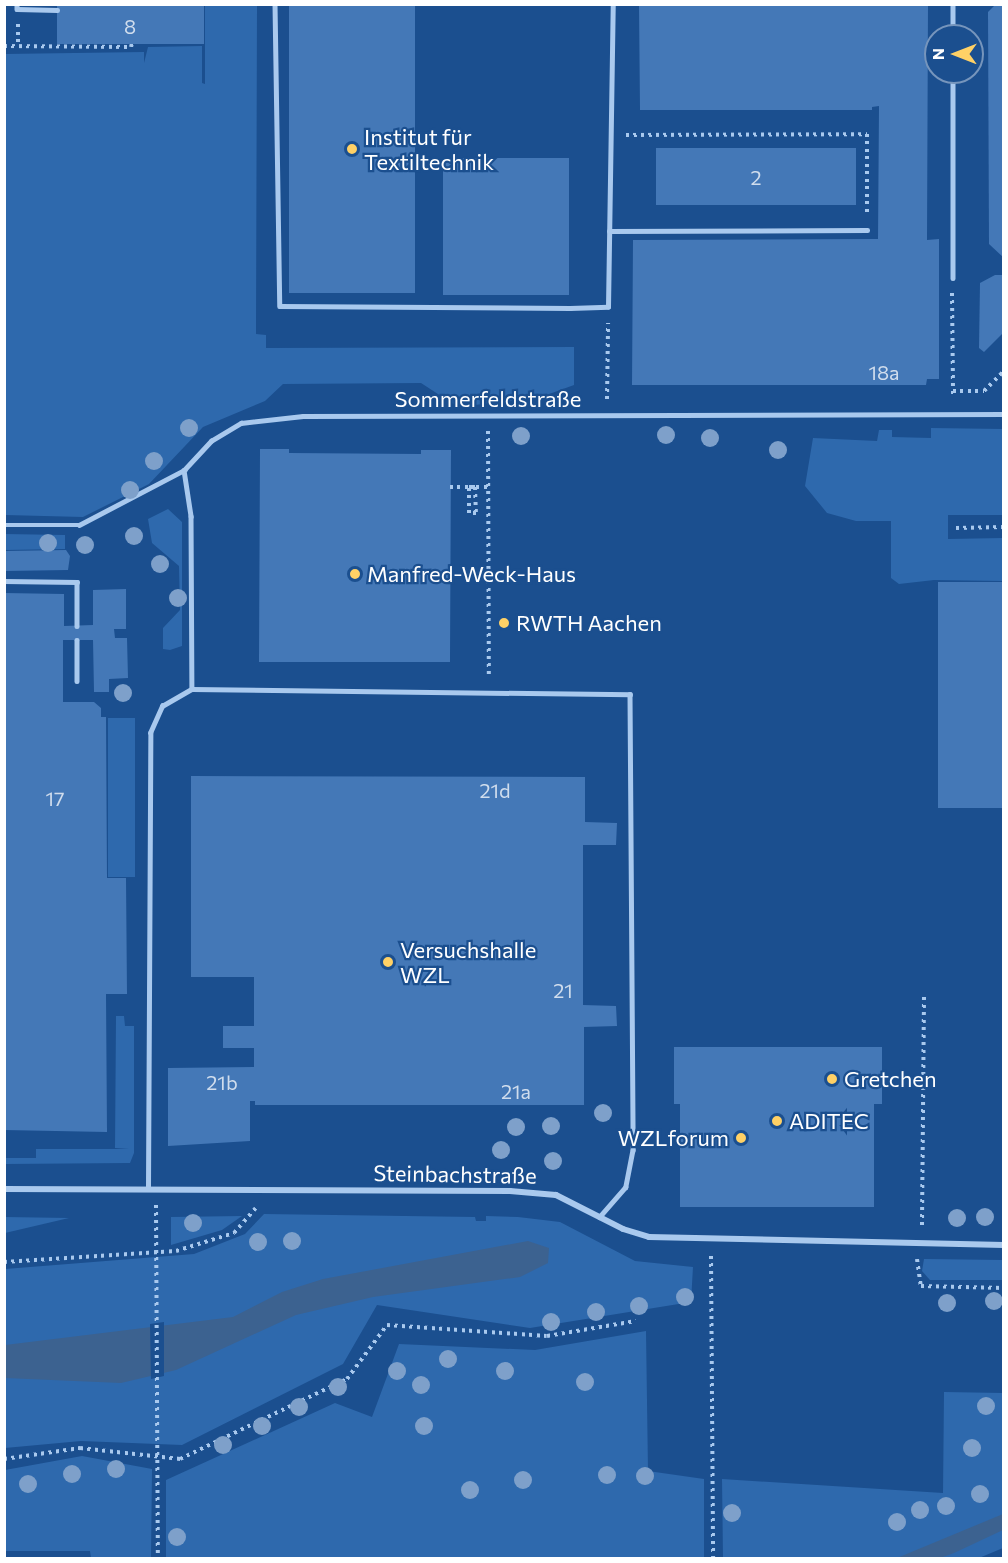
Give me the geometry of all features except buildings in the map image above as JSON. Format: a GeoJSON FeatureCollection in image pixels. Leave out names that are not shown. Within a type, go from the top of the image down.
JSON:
{"type":"FeatureCollection","features":[{"type":"Feature","properties":{"kind":"street","name":"Steinbachstraße"},"geometry":{"type":"LineString","coordinates":[[4,1189],[268,1188],[556,1195],[600,1217],[649,1237],[711,1241],[1004,1245]]}},
{"type":"Feature","properties":{"kind":"lane"},"geometry":{"type":"LineString","coordinates":[[17,4],[17,9],[57,10]]}},
{"type":"Feature","properties":{"kind":"lane"},"geometry":{"type":"LineString","coordinates":[[275,4],[280,306],[608,307],[614,135],[612,4]]}},
{"type":"Feature","properties":{"kind":"lane"},"geometry":{"type":"LineString","coordinates":[[953,4],[953,24]]}},
{"type":"Feature","properties":{"kind":"lane"},"geometry":{"type":"LineString","coordinates":[[953,84],[953,278]]}},
{"type":"Feature","properties":{"kind":"lane"},"geometry":{"type":"LineString","coordinates":[[609,231],[867,230]]}},
{"type":"Feature","properties":{"kind":"lane","name":"Sommerfeldstraße"},"geometry":{"type":"LineString","coordinates":[[4,525],[79,525],[184,470],[211,441],[242,423],[303,416],[1004,414]]}},
{"type":"Feature","properties":{"kind":"lane"},"geometry":{"type":"LineString","coordinates":[[184,470],[191,516],[192,690]]}},
{"type":"Feature","properties":{"kind":"lane"},"geometry":{"type":"LineString","coordinates":[[4,581],[77,582],[77,626]]}},
{"type":"Feature","properties":{"kind":"lane"},"geometry":{"type":"LineString","coordinates":[[77,640],[77,681]]}},
{"type":"Feature","properties":{"kind":"lane"},"geometry":{"type":"LineString","coordinates":[[152,1188],[150,733],[162,705],[192,690],[489,690],[630,694],[633,1150],[626,1187],[600,1217]]}},
{"type":"Feature","properties":{"kind":"path"},"geometry":{"type":"LineString","coordinates":[[4,46],[131,47],[132,43]]}},
{"type":"Feature","properties":{"kind":"path"},"geometry":{"type":"LineString","coordinates":[[614,135],[867,134],[867,230]]}},
{"type":"Feature","properties":{"kind":"path"},"geometry":{"type":"LineString","coordinates":[[953,278],[953,414]]}},
{"type":"Feature","properties":{"kind":"path"},"geometry":{"type":"LineString","coordinates":[[608,329],[608,376]]}},
{"type":"Feature","properties":{"kind":"path"},"geometry":{"type":"LineString","coordinates":[[953,391],[984,391],[1004,371]]}},
{"type":"Feature","properties":{"kind":"path"},"geometry":{"type":"LineString","coordinates":[[488,416],[489,690]]}},
{"type":"Feature","properties":{"kind":"path"},"geometry":{"type":"LineString","coordinates":[[450,487],[488,487]]}},
{"type":"Feature","properties":{"kind":"path"},"geometry":{"type":"LineString","coordinates":[[475,487],[476,513],[470,513],[469,488],[475,487]]}},
{"type":"Feature","properties":{"kind":"path"},"geometry":{"type":"LineString","coordinates":[[956,528],[1004,527]]}},
{"type":"Feature","properties":{"kind":"path"},"geometry":{"type":"LineString","coordinates":[[922,1244],[924,993]]}},
{"type":"Feature","properties":{"kind":"path"},"geometry":{"type":"LineString","coordinates":[[152,1188],[157,1252],[158,1558]]}},
{"type":"Feature","properties":{"kind":"path"},"geometry":{"type":"LineString","coordinates":[[4,1262],[176,1251],[234,1233],[259,1204],[268,1188]]}},
{"type":"Feature","properties":{"kind":"path"},"geometry":{"type":"LineString","coordinates":[[711,1241],[713,1558]]}},
{"type":"Feature","properties":{"kind":"path"},"geometry":{"type":"LineString","coordinates":[[914,1244],[921,1286],[1004,1288]]}},
{"type":"Feature","properties":{"kind":"path"},"geometry":{"type":"LineString","coordinates":[[4,1459],[80,1448],[180,1459],[347,1379],[387,1325],[547,1336],[636,1321]]}},
{"type":"Feature","properties":{"kind":"shaded area"},"geometry":{"type":"Polygon","coordinates":[[[205,5],[257,5],[256,334],[266,335],[266,348],[574,347],[574,385],[541,397],[458,407],[421,383],[283,384],[265,401],[203,427],[149,484],[83,517],[5,515],[5,54],[144,52],[144,63],[148,47],[202,46],[202,83],[205,84],[205,5]]]}},
{"type":"Feature","properties":{"kind":"shaded area"},"geometry":{"type":"Polygon","coordinates":[[[931,428],[1003,429],[1003,515],[948,515],[948,539],[1003,538],[1003,581],[934,580],[899,584],[891,578],[891,521],[856,521],[827,513],[805,486],[813,438],[877,441],[879,430],[892,430],[892,437],[931,438],[931,428]]]}},
{"type":"Feature","properties":{"kind":"shaded area"},"geometry":{"type":"Polygon","coordinates":[[[168,509],[182,522],[182,646],[170,650],[163,649],[163,628],[180,610],[179,566],[152,543],[148,519],[168,509]]]}},
{"type":"Feature","properties":{"kind":"shaded area"},"geometry":{"type":"Polygon","coordinates":[[[4,534],[65,535],[65,549],[5,550],[4,534]]]}},
{"type":"Feature","properties":{"kind":"shaded area"},"geometry":{"type":"Polygon","coordinates":[[[108,718],[135,718],[135,877],[108,877],[108,718]]]}},
{"type":"Feature","properties":{"kind":"shaded area"},"geometry":{"type":"Polygon","coordinates":[[[116,1016],[124,1016],[125,1026],[134,1026],[134,1153],[130,1163],[5,1164],[5,1158],[36,1158],[36,1149],[129,1149],[115,1148],[116,1016]]]}},
{"type":"Feature","properties":{"kind":"shaded area"},"geometry":{"type":"Polygon","coordinates":[[[264,1214],[475,1217],[476,1221],[486,1221],[486,1216],[560,1222],[635,1261],[693,1267],[691,1302],[530,1328],[377,1305],[343,1364],[182,1445],[81,1441],[5,1448],[5,1269],[194,1254],[245,1234],[264,1214]]]}},
{"type":"Feature","properties":{"kind":"shaded area"},"geometry":{"type":"Polygon","coordinates":[[[242,1216],[222,1230],[171,1245],[171,1217],[242,1216]]]}},
{"type":"Feature","properties":{"kind":"shaded area"},"geometry":{"type":"Polygon","coordinates":[[[5,1217],[69,1218],[5,1233],[5,1217]]]}},
{"type":"Feature","properties":{"kind":"shaded area"},"geometry":{"type":"Polygon","coordinates":[[[528,1241],[549,1248],[548,1263],[520,1277],[373,1297],[296,1315],[176,1370],[121,1383],[5,1378],[5,1345],[233,1317],[282,1292],[323,1279],[528,1241]]]}},
{"type":"Feature","properties":{"kind":"shaded area"},"geometry":{"type":"Polygon","coordinates":[[[924,1259],[1003,1260],[1003,1280],[930,1280],[922,1271],[924,1259]]]}},
{"type":"Feature","properties":{"kind":"shaded area"},"geometry":{"type":"Polygon","coordinates":[[[646,1331],[648,1471],[704,1479],[704,1558],[166,1558],[166,1480],[335,1403],[372,1417],[399,1344],[535,1350],[646,1331]]]}},
{"type":"Feature","properties":{"kind":"shaded area"},"geometry":{"type":"Polygon","coordinates":[[[944,1392],[1003,1393],[1003,1548],[979,1558],[723,1558],[722,1479],[943,1493],[944,1392]]]}},
{"type":"Feature","properties":{"kind":"shaded area"},"geometry":{"type":"Polygon","coordinates":[[[82,1456],[152,1469],[151,1558],[91,1558],[90,1551],[5,1551],[5,1470],[82,1456]]]}},
{"type":"Feature","properties":{"kind":"shaded area"},"geometry":{"type":"Polygon","coordinates":[[[1003,1514],[1003,1530],[954,1553],[940,1558],[897,1558],[1003,1514]]]}},
{"type":"Feature","properties":{"kind":"pier"},"geometry":{"type":"Polygon","coordinates":[[[164,1322],[164,1376],[151,1379],[150,1324],[164,1322]]]}},
{"type":"Feature","properties":{"kind":"place","name":"Institut für Textiltechnik"},"geometry":{"type":"Point","coordinates":[352,149]}},
{"type":"Feature","properties":{"kind":"place","name":"Manfred-Weck-Haus"},"geometry":{"type":"Point","coordinates":[355,574]}},
{"type":"Feature","properties":{"kind":"place","name":"RWTH Aachen"},"geometry":{"type":"Point","coordinates":[504,623]}},
{"type":"Feature","properties":{"kind":"place","name":"Versuchshalle WZL"},"geometry":{"type":"Point","coordinates":[388,962]}},
{"type":"Feature","properties":{"kind":"place","name":"Gretchen"},"geometry":{"type":"Point","coordinates":[832,1079]}},
{"type":"Feature","properties":{"kind":"place","name":"ADITEC"},"geometry":{"type":"Point","coordinates":[777,1121]}},
{"type":"Feature","properties":{"kind":"place","name":"WZLforum"},"geometry":{"type":"Point","coordinates":[741,1138]}}]}
